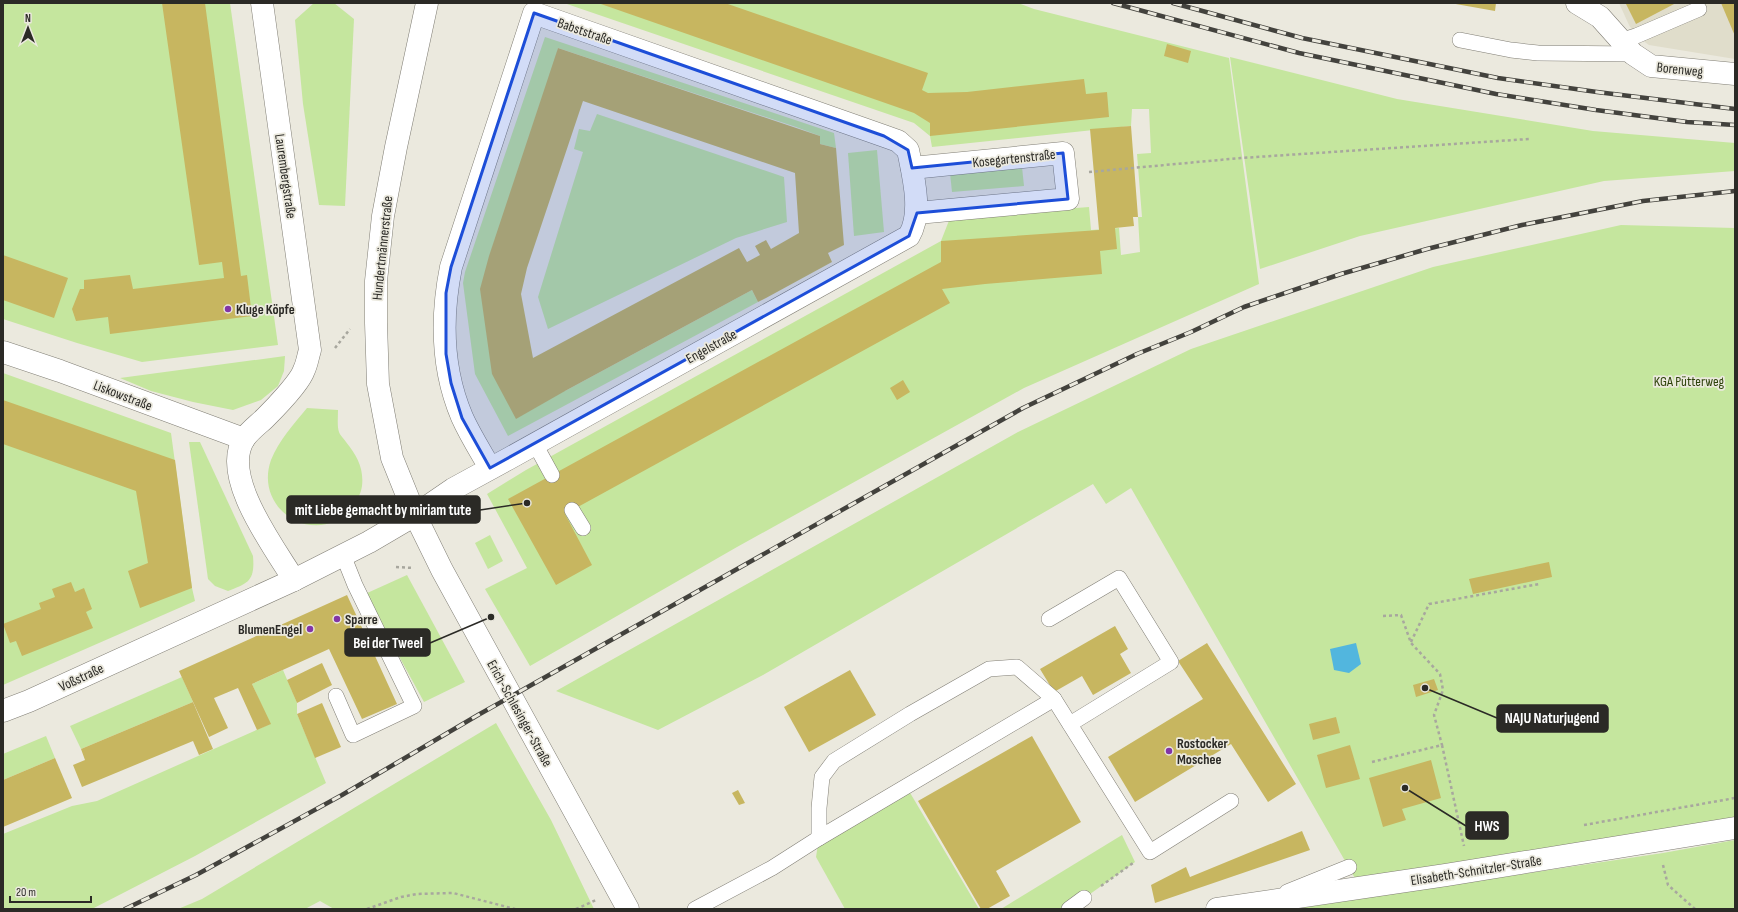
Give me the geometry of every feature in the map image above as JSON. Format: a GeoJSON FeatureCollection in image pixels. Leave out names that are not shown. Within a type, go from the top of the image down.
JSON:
{"type":"FeatureCollection","features":[{"type":"Feature","properties":{"kind":"street","name":"Laurembergstraße"},"geometry":{"type":"LineString","coordinates":[[244,439],[276,407],[304,371],[310,350],[262,3]]}},
{"type":"Feature","properties":{"kind":"street","name":"Hundertmännerstraße"},"geometry":{"type":"LineString","coordinates":[[415,515],[392,458],[382,408],[378,384],[376,281],[383,216],[396,147],[427,3]]}},
{"type":"Feature","properties":{"kind":"street","name":"Borenweg"},"geometry":{"type":"LineString","coordinates":[[1577,3],[1600,17],[1627,48],[1651,66],[1735,74]]}},
{"type":"Feature","properties":{"kind":"street","name":"Babststraße"},"geometry":{"type":"LineString","coordinates":[[490,468],[462,418],[450,383],[446,354],[444,316],[446,293],[450,266],[534,13],[898,142],[908,150],[912,168],[917,212]]}},
{"type":"Feature","properties":{"kind":"street","name":"Kosegartenstraße"},"geometry":{"type":"LineString","coordinates":[[912,168],[1063,153],[1068,199],[917,212]]}},
{"type":"Feature","properties":{"kind":"street","name":"Engelstraße"},"geometry":{"type":"LineString","coordinates":[[343,555],[381,536],[453,489],[490,468],[909,236],[914,228],[917,212]]}},
{"type":"Feature","properties":{"kind":"street","name":"Liskowstraße"},"geometry":{"type":"LineString","coordinates":[[3,352],[60,371],[244,439]]}},
{"type":"Feature","properties":{"kind":"street"},"geometry":{"type":"LineString","coordinates":[[244,439],[239,452],[237,467],[241,486],[249,505],[294,580]]}},
{"type":"Feature","properties":{"kind":"street","name":"Erich-Schlesinger-Straße"},"geometry":{"type":"LineString","coordinates":[[415,515],[442,570],[628,909]]}},
{"type":"Feature","properties":{"kind":"street","name":"Voßstraße"},"geometry":{"type":"LineString","coordinates":[[3,711],[29,702],[294,580],[343,555]]}},
{"type":"Feature","properties":{"kind":"street","name":"Elisabeth-Schnitzler-Straße"},"geometry":{"type":"LineString","coordinates":[[1217,909],[1446,875],[1735,828]]}},
{"type":"Feature","properties":{"kind":"lane"},"geometry":{"type":"LineString","coordinates":[[1460,40],[1511,50],[1538,53],[1627,48],[1636,36],[1699,9]]}},
{"type":"Feature","properties":{"kind":"lane"},"geometry":{"type":"LineString","coordinates":[[535,444],[552,475]]}},
{"type":"Feature","properties":{"kind":"lane"},"geometry":{"type":"LineString","coordinates":[[572,510],[583,528]]}},
{"type":"Feature","properties":{"kind":"lane"},"geometry":{"type":"LineString","coordinates":[[336,696],[353,735],[414,706],[355,584],[343,555]]}},
{"type":"Feature","properties":{"kind":"lane"},"geometry":{"type":"LineString","coordinates":[[1049,619],[1119,578],[1171,662],[1070,724]]}},
{"type":"Feature","properties":{"kind":"lane"},"geometry":{"type":"LineString","coordinates":[[819,838],[819,808],[822,777],[834,761],[910,714],[989,669],[1017,667],[1054,699],[1150,852],[1231,801]]}},
{"type":"Feature","properties":{"kind":"lane"},"geometry":{"type":"LineString","coordinates":[[695,909],[772,868],[819,838],[1054,699]]}},
{"type":"Feature","properties":{"kind":"lane"},"geometry":{"type":"LineString","coordinates":[[1262,902],[1349,868]]}},
{"type":"Feature","properties":{"kind":"lane"},"geometry":{"type":"LineString","coordinates":[[1069,909],[1084,898]]}},
{"type":"Feature","properties":{"kind":"path"},"geometry":{"type":"LineString","coordinates":[[1065,174],[1241,158],[1529,139]]}},
{"type":"Feature","properties":{"kind":"path"},"geometry":{"type":"LineString","coordinates":[[396,567],[414,568]]}},
{"type":"Feature","properties":{"kind":"path"},"geometry":{"type":"LineString","coordinates":[[1411,643],[1429,604],[1539,584]]}},
{"type":"Feature","properties":{"kind":"path"},"geometry":{"type":"LineString","coordinates":[[1383,616],[1401,615],[1411,643],[1440,674],[1444,690],[1434,714],[1464,847]]}},
{"type":"Feature","properties":{"kind":"path"},"geometry":{"type":"LineString","coordinates":[[1372,762],[1442,745]]}},
{"type":"Feature","properties":{"kind":"path"},"geometry":{"type":"LineString","coordinates":[[1665,839],[1663,865],[1668,885],[1695,909]]}},
{"type":"Feature","properties":{"kind":"path"},"geometry":{"type":"LineString","coordinates":[[1084,898],[1150,852]]}},
{"type":"Feature","properties":{"kind":"path"},"geometry":{"type":"LineString","coordinates":[[367,909],[401,897],[417,894],[453,893],[515,909]]}},
{"type":"Feature","properties":{"kind":"highlighted area"},"geometry":{"type":"Polygon","coordinates":[[[534,13],[884,136],[908,150],[912,168],[1063,153],[1068,199],[917,213],[909,236],[490,468],[462,418],[451,383],[446,354],[446,293],[451,267],[534,13]]]}},
{"type":"Feature","properties":{"kind":"shaded area"},"geometry":{"type":"Polygon","coordinates":[[[1619,3],[1735,3],[1735,59],[1649,45],[1636,36],[1619,3]]]}},
{"type":"Feature","properties":{"kind":"green space"},"geometry":{"type":"Polygon","coordinates":[[[3,3],[230,3],[278,345],[142,362],[3,319],[3,3]]]}},
{"type":"Feature","properties":{"kind":"green space"},"geometry":{"type":"Polygon","coordinates":[[[314,3],[334,3],[354,19],[345,206],[319,205],[303,104],[295,20],[314,3]]]}},
{"type":"Feature","properties":{"kind":"green space"},"geometry":{"type":"Polygon","coordinates":[[[564,3],[1018,3],[1034,9],[1229,58],[1259,284],[1024,388],[737,547],[530,666],[485,589],[527,568],[487,494],[526,470],[941,241],[950,218],[1089,207],[1091,230],[1119,228],[1121,255],[1140,252],[1138,217],[1142,217],[1137,154],[1151,153],[1149,109],[1132,109],[1131,126],[932,147],[930,136],[914,123],[564,3]]]}},
{"type":"Feature","properties":{"kind":"green space"},"geometry":{"type":"Polygon","coordinates":[[[545,37],[834,133],[836,148],[820,144],[820,136],[796,127],[558,48],[492,374],[565,391],[752,290],[758,302],[508,436],[475,374],[463,283],[465,272],[545,37]]]}},
{"type":"Feature","properties":{"kind":"green space"},"geometry":{"type":"Polygon","coordinates":[[[1230,57],[1397,99],[1593,131],[1735,143],[1735,171],[1604,181],[1360,236],[1260,269],[1230,57]]]}},
{"type":"Feature","properties":{"kind":"green space"},"geometry":{"type":"Polygon","coordinates":[[[597,114],[784,177],[787,222],[736,238],[548,329],[538,297],[583,152],[574,149],[579,129],[590,131],[597,114]]]}},
{"type":"Feature","properties":{"kind":"green space"},"geometry":{"type":"Polygon","coordinates":[[[877,150],[884,232],[854,236],[848,153],[877,150]]]}},
{"type":"Feature","properties":{"kind":"green space"},"geometry":{"type":"Polygon","coordinates":[[[1022,167],[1024,186],[952,192],[950,173],[1022,167]]]}},
{"type":"Feature","properties":{"kind":"green space","name":"KGA Pütterweg"},"geometry":{"type":"Polygon","coordinates":[[[1621,225],[1735,228],[1735,828],[1360,887],[1131,488],[1106,504],[1093,484],[763,675],[658,730],[556,691],[1018,432],[1191,349],[1433,267],[1621,225]]]}},
{"type":"Feature","properties":{"kind":"green space"},"geometry":{"type":"Polygon","coordinates":[[[285,356],[284,371],[278,386],[261,400],[233,410],[193,402],[151,391],[120,378],[285,356]]]}},
{"type":"Feature","properties":{"kind":"green space"},"geometry":{"type":"Polygon","coordinates":[[[3,373],[171,433],[195,601],[3,685],[3,373]]]}},
{"type":"Feature","properties":{"kind":"green space"},"geometry":{"type":"Polygon","coordinates":[[[307,408],[338,410],[339,432],[359,462],[362,474],[361,489],[352,508],[338,520],[322,525],[306,524],[292,518],[279,508],[271,495],[268,478],[271,460],[274,453],[287,432],[307,408]]]}},
{"type":"Feature","properties":{"kind":"green space"},"geometry":{"type":"Polygon","coordinates":[[[189,442],[200,442],[253,556],[252,576],[246,583],[228,591],[215,586],[208,579],[189,442]]]}},
{"type":"Feature","properties":{"kind":"green space"},"geometry":{"type":"Polygon","coordinates":[[[490,535],[503,561],[488,569],[475,543],[490,535]]]}},
{"type":"Feature","properties":{"kind":"green space"},"geometry":{"type":"Polygon","coordinates":[[[407,575],[465,682],[424,702],[365,594],[407,575]]]}},
{"type":"Feature","properties":{"kind":"green space"},"geometry":{"type":"Polygon","coordinates":[[[283,670],[297,703],[297,714],[326,783],[195,856],[92,909],[3,909],[3,834],[72,806],[97,801],[270,724],[252,684],[283,670]]]}},
{"type":"Feature","properties":{"kind":"green space"},"geometry":{"type":"Polygon","coordinates":[[[182,677],[193,702],[81,749],[70,726],[182,677]]]}},
{"type":"Feature","properties":{"kind":"green space"},"geometry":{"type":"Polygon","coordinates":[[[496,723],[551,820],[594,909],[334,909],[320,901],[305,909],[178,909],[202,899],[496,723]]]}},
{"type":"Feature","properties":{"kind":"green space"},"geometry":{"type":"Polygon","coordinates":[[[46,736],[55,758],[3,780],[3,754],[46,736]]]}},
{"type":"Feature","properties":{"kind":"green space"},"geometry":{"type":"Polygon","coordinates":[[[906,786],[979,909],[845,909],[816,857],[819,838],[906,786]]]}},
{"type":"Feature","properties":{"kind":"green space"},"geometry":{"type":"Polygon","coordinates":[[[1122,835],[1135,862],[1069,909],[1001,909],[1122,835]]]}},
{"type":"Feature","properties":{"kind":"green space"},"geometry":{"type":"Polygon","coordinates":[[[1735,840],[1735,909],[1289,909],[1663,853],[1735,840]]]}},
{"type":"Feature","properties":{"kind":"water"},"geometry":{"type":"Polygon","coordinates":[[[1356,643],[1361,664],[1349,673],[1334,670],[1330,649],[1356,643]]]}},
{"type":"Feature","properties":{"kind":"building"},"geometry":{"type":"Polygon","coordinates":[[[162,3],[205,3],[241,276],[247,275],[252,316],[110,334],[108,317],[76,321],[72,309],[80,289],[84,289],[84,280],[130,275],[133,289],[224,278],[222,262],[199,265],[162,3]]]}},
{"type":"Feature","properties":{"kind":"building"},"geometry":{"type":"Polygon","coordinates":[[[598,3],[725,3],[928,73],[922,90],[928,93],[967,92],[1084,79],[1086,94],[1107,92],[1109,117],[930,136],[930,123],[914,113],[598,3]]]}},
{"type":"Feature","properties":{"kind":"building"},"geometry":{"type":"Polygon","coordinates":[[[1450,3],[1496,3],[1495,11],[1450,3]]]}},
{"type":"Feature","properties":{"kind":"building"},"geometry":{"type":"Polygon","coordinates":[[[1676,3],[1636,24],[1626,4],[1676,3]]]}},
{"type":"Feature","properties":{"kind":"building"},"geometry":{"type":"Polygon","coordinates":[[[1721,3],[1735,3],[1735,36],[1721,3]]]}},
{"type":"Feature","properties":{"kind":"building"},"geometry":{"type":"Polygon","coordinates":[[[1167,44],[1191,51],[1188,63],[1164,56],[1167,44]]]}},
{"type":"Feature","properties":{"kind":"building"},"geometry":{"type":"Polygon","coordinates":[[[558,48],[820,136],[820,144],[836,148],[844,245],[828,253],[832,262],[758,302],[752,290],[516,419],[492,374],[480,289],[489,256],[558,48]],[[583,101],[527,268],[521,294],[533,358],[739,248],[747,262],[760,255],[755,246],[766,240],[771,249],[799,233],[795,173],[583,101]]]}},
{"type":"Feature","properties":{"kind":"building"},"geometry":{"type":"Polygon","coordinates":[[[1131,126],[1138,217],[1133,217],[1134,226],[1115,228],[1117,249],[1100,251],[1102,274],[942,289],[950,303],[565,514],[592,565],[556,585],[508,499],[941,262],[941,241],[1099,230],[1090,129],[1131,126]]]}},
{"type":"Feature","properties":{"kind":"building"},"geometry":{"type":"Polygon","coordinates":[[[3,255],[68,278],[54,318],[3,300],[3,255]]]}},
{"type":"Feature","properties":{"kind":"building"},"geometry":{"type":"Polygon","coordinates":[[[903,380],[910,392],[897,400],[890,388],[903,380]]]}},
{"type":"Feature","properties":{"kind":"building"},"geometry":{"type":"Polygon","coordinates":[[[3,400],[175,460],[192,588],[140,608],[128,571],[148,563],[136,491],[3,444],[3,400]]]}},
{"type":"Feature","properties":{"kind":"building"},"geometry":{"type":"Polygon","coordinates":[[[1549,562],[1552,577],[1473,594],[1469,579],[1549,562]]]}},
{"type":"Feature","properties":{"kind":"building"},"geometry":{"type":"Polygon","coordinates":[[[71,582],[75,592],[84,588],[92,609],[86,612],[93,628],[22,656],[16,641],[10,643],[3,624],[41,609],[39,603],[55,597],[52,589],[71,582]]]}},
{"type":"Feature","properties":{"kind":"building"},"geometry":{"type":"Polygon","coordinates":[[[347,595],[397,704],[362,719],[329,649],[252,684],[271,724],[257,730],[238,688],[214,698],[228,728],[209,737],[179,671],[347,595]]]}},
{"type":"Feature","properties":{"kind":"building"},"geometry":{"type":"Polygon","coordinates":[[[1115,626],[1128,649],[1120,654],[1131,673],[1093,695],[1082,676],[1054,692],[1040,669],[1115,626]]]}},
{"type":"Feature","properties":{"kind":"building"},"geometry":{"type":"Polygon","coordinates":[[[1207,643],[1296,784],[1268,802],[1231,744],[1135,802],[1108,757],[1203,699],[1178,661],[1207,643]]]}},
{"type":"Feature","properties":{"kind":"building"},"geometry":{"type":"Polygon","coordinates":[[[322,663],[332,685],[297,703],[287,680],[322,663]]]}},
{"type":"Feature","properties":{"kind":"building"},"geometry":{"type":"Polygon","coordinates":[[[850,670],[876,715],[809,752],[784,707],[850,670]]]}},
{"type":"Feature","properties":{"kind":"building"},"geometry":{"type":"Polygon","coordinates":[[[1434,679],[1438,690],[1416,697],[1413,685],[1434,679]]]}},
{"type":"Feature","properties":{"kind":"building"},"geometry":{"type":"Polygon","coordinates":[[[193,702],[213,749],[199,755],[193,741],[82,787],[73,765],[85,760],[81,749],[193,702]]]}},
{"type":"Feature","properties":{"kind":"building"},"geometry":{"type":"Polygon","coordinates":[[[322,703],[341,747],[315,758],[297,714],[322,703]]]}},
{"type":"Feature","properties":{"kind":"building"},"geometry":{"type":"Polygon","coordinates":[[[1336,717],[1340,733],[1313,740],[1309,724],[1336,717]]]}},
{"type":"Feature","properties":{"kind":"building"},"geometry":{"type":"Polygon","coordinates":[[[1032,736],[1081,822],[996,871],[1010,896],[987,909],[981,909],[918,801],[1032,736]]]}},
{"type":"Feature","properties":{"kind":"building"},"geometry":{"type":"Polygon","coordinates":[[[1350,745],[1360,779],[1326,788],[1317,755],[1350,745]]]}},
{"type":"Feature","properties":{"kind":"building"},"geometry":{"type":"Polygon","coordinates":[[[55,758],[72,798],[3,827],[3,780],[55,758]]]}},
{"type":"Feature","properties":{"kind":"building"},"geometry":{"type":"Polygon","coordinates":[[[1431,760],[1441,798],[1402,809],[1406,820],[1383,827],[1369,778],[1431,760]]]}},
{"type":"Feature","properties":{"kind":"building"},"geometry":{"type":"Polygon","coordinates":[[[738,790],[745,803],[739,805],[732,793],[738,790]]]}},
{"type":"Feature","properties":{"kind":"building"},"geometry":{"type":"Polygon","coordinates":[[[1302,831],[1310,850],[1155,903],[1151,885],[1186,867],[1190,877],[1302,831]]]}},
{"type":"Feature","properties":{"kind":"railway"},"geometry":{"type":"LineString","coordinates":[[1113,3],[1299,53],[1496,94],[1596,110],[1687,122],[1735,125]]}},
{"type":"Feature","properties":{"kind":"railway"},"geometry":{"type":"LineString","coordinates":[[1173,3],[1302,38],[1498,78],[1735,109]]}},
{"type":"Feature","properties":{"kind":"railway"},"geometry":{"type":"LineString","coordinates":[[125,909],[196,875],[342,795],[478,715],[1023,408],[1137,354],[1191,332],[1244,307],[1341,274],[1427,249],[1522,225],[1643,201],[1735,191]]}},
{"type":"Feature","properties":{"kind":"place","name":"Kluge Köpfe"},"geometry":{"type":"Point","coordinates":[228,309]}},
{"type":"Feature","properties":{"kind":"place","name":"mit Liebe gemacht by miriam tute"},"geometry":{"type":"Point","coordinates":[527,503]}},
{"type":"Feature","properties":{"kind":"place","name":"Bei der Tweel"},"geometry":{"type":"Point","coordinates":[491,617]}},
{"type":"Feature","properties":{"kind":"place","name":"Sparre"},"geometry":{"type":"Point","coordinates":[337,619]}},
{"type":"Feature","properties":{"kind":"place","name":"BlumenEngel"},"geometry":{"type":"Point","coordinates":[310,629]}},
{"type":"Feature","properties":{"kind":"place","name":"NAJU Naturjugend"},"geometry":{"type":"Point","coordinates":[1425,688]}},
{"type":"Feature","properties":{"kind":"place","name":"Rostocker Moschee"},"geometry":{"type":"Point","coordinates":[1169,751]}},
{"type":"Feature","properties":{"kind":"place","name":"HWS"},"geometry":{"type":"Point","coordinates":[1405,788]}}]}
